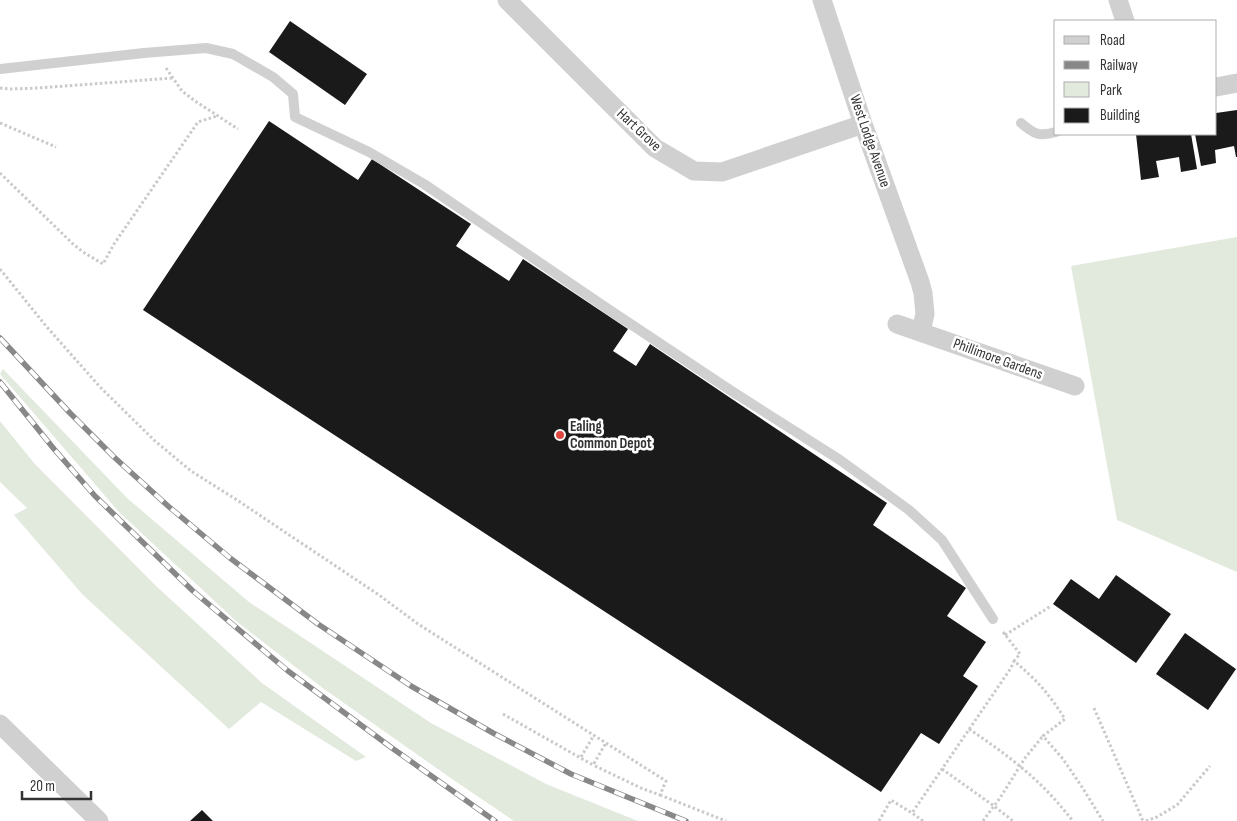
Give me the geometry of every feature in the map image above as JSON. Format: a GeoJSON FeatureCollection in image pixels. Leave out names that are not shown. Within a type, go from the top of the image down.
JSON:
{"type":"FeatureCollection","features":[{"type":"Feature","properties":{"kind":"street","name":"Hart Grove"},"geometry":{"type":"LineString","coordinates":[[507,0],[655,148],[694,171],[722,172],[863,124]]}},
{"type":"Feature","properties":{"kind":"street","name":"West Lodge Avenue"},"geometry":{"type":"LineString","coordinates":[[822,0],[863,124],[920,282],[925,314],[921,332]]}},
{"type":"Feature","properties":{"kind":"street"},"geometry":{"type":"LineString","coordinates":[[1118,0],[1125,20]]}},
{"type":"Feature","properties":{"kind":"street"},"geometry":{"type":"LineString","coordinates":[[1217,87],[1237,83]]}},
{"type":"Feature","properties":{"kind":"street","name":"Phillimore Gardens"},"geometry":{"type":"LineString","coordinates":[[897,324],[1075,386]]}},
{"type":"Feature","properties":{"kind":"street"},"geometry":{"type":"LineString","coordinates":[[0,724],[99,821]]}},
{"type":"Feature","properties":{"kind":"lane"},"geometry":{"type":"LineString","coordinates":[[0,69],[151,52],[206,48],[233,54],[273,77],[293,94],[295,117],[369,152],[424,184],[730,390],[840,460],[909,510],[942,540],[994,619]]}},
{"type":"Feature","properties":{"kind":"lane"},"geometry":{"type":"LineString","coordinates":[[1021,123],[1033,133],[1045,135],[1054,133]]}},
{"type":"Feature","properties":{"kind":"path"},"geometry":{"type":"LineString","coordinates":[[166,68],[182,91],[238,129]]}},
{"type":"Feature","properties":{"kind":"path"},"geometry":{"type":"LineString","coordinates":[[0,88],[38,88],[173,78]]}},
{"type":"Feature","properties":{"kind":"path"},"geometry":{"type":"LineString","coordinates":[[0,174],[73,244],[103,264],[114,244],[198,122],[217,116]]}},
{"type":"Feature","properties":{"kind":"path"},"geometry":{"type":"LineString","coordinates":[[0,123],[56,147]]}},
{"type":"Feature","properties":{"kind":"path"},"geometry":{"type":"LineString","coordinates":[[0,269],[46,326],[100,387],[155,440],[191,470],[418,624],[666,781],[660,795]]}},
{"type":"Feature","properties":{"kind":"path"},"geometry":{"type":"LineString","coordinates":[[1006,635],[1051,606]]}},
{"type":"Feature","properties":{"kind":"path"},"geometry":{"type":"LineString","coordinates":[[912,814],[1020,654],[994,619]]}},
{"type":"Feature","properties":{"kind":"path"},"geometry":{"type":"LineString","coordinates":[[983,821],[1043,736],[1065,719],[1039,683],[1014,661]]}},
{"type":"Feature","properties":{"kind":"path"},"geometry":{"type":"LineString","coordinates":[[1094,708],[1145,821],[1157,817],[1177,805],[1210,766]]}},
{"type":"Feature","properties":{"kind":"path"},"geometry":{"type":"LineString","coordinates":[[503,714],[581,758],[641,788],[726,821]]}},
{"type":"Feature","properties":{"kind":"path"},"geometry":{"type":"LineString","coordinates":[[969,729],[997,747],[1020,766],[1046,790],[1073,821]]}},
{"type":"Feature","properties":{"kind":"path"},"geometry":{"type":"LineString","coordinates":[[581,758],[594,735]]}},
{"type":"Feature","properties":{"kind":"path"},"geometry":{"type":"LineString","coordinates":[[1043,736],[1063,759],[1103,821]]}},
{"type":"Feature","properties":{"kind":"path"},"geometry":{"type":"LineString","coordinates":[[593,764],[606,743]]}},
{"type":"Feature","properties":{"kind":"path"},"geometry":{"type":"LineString","coordinates":[[942,769],[1014,821]]}},
{"type":"Feature","properties":{"kind":"path"},"geometry":{"type":"LineString","coordinates":[[879,821],[891,800],[924,821]]}},
{"type":"Feature","properties":{"kind":"green space"},"geometry":{"type":"Polygon","coordinates":[[[1237,237],[1237,572],[1117,520],[1071,266],[1237,237]]]}},
{"type":"Feature","properties":{"kind":"green space"},"geometry":{"type":"Polygon","coordinates":[[[3,369],[127,498],[249,602],[431,723],[546,784],[638,821],[514,821],[324,689],[236,621],[119,512],[0,374],[3,369]]]}},
{"type":"Feature","properties":{"kind":"green space"},"geometry":{"type":"Polygon","coordinates":[[[0,421],[34,463],[155,585],[262,683],[366,757],[356,761],[261,702],[229,729],[83,595],[14,515],[27,508],[0,482],[0,421]]]}},
{"type":"Feature","properties":{"kind":"building"},"geometry":{"type":"Polygon","coordinates":[[[290,21],[367,74],[345,105],[269,52],[290,21]]]}},
{"type":"Feature","properties":{"kind":"building"},"geometry":{"type":"Polygon","coordinates":[[[1237,110],[1237,157],[1234,146],[1215,150],[1216,163],[1201,166],[1195,135],[1217,135],[1217,113],[1237,110]]]}},
{"type":"Feature","properties":{"kind":"building","name":"Ealing Common Depot"},"geometry":{"type":"Polygon","coordinates":[[[269,121],[358,180],[372,159],[471,224],[456,246],[509,281],[523,259],[628,329],[613,351],[636,366],[650,344],[887,503],[873,525],[966,588],[947,616],[986,642],[963,676],[978,686],[939,744],[921,733],[881,792],[143,310],[269,121]]]}},
{"type":"Feature","properties":{"kind":"building"},"geometry":{"type":"Polygon","coordinates":[[[1136,135],[1191,135],[1197,169],[1181,172],[1179,157],[1156,161],[1159,177],[1141,180],[1136,135]]]}},
{"type":"Feature","properties":{"kind":"building"},"geometry":{"type":"Polygon","coordinates":[[[1116,575],[1171,614],[1136,663],[1053,604],[1071,579],[1099,599],[1116,575]]]}},
{"type":"Feature","properties":{"kind":"building"},"geometry":{"type":"Polygon","coordinates":[[[1185,633],[1236,669],[1208,710],[1156,674],[1185,633]]]}},
{"type":"Feature","properties":{"kind":"building"},"geometry":{"type":"Polygon","coordinates":[[[202,810],[213,821],[190,821],[202,810]]]}},
{"type":"Feature","properties":{"kind":"railway"},"geometry":{"type":"LineString","coordinates":[[0,338],[70,413],[114,457],[168,506],[230,558],[318,624],[411,686],[493,733],[571,774],[686,821]]}},
{"type":"Feature","properties":{"kind":"railway"},"geometry":{"type":"LineString","coordinates":[[0,382],[95,496],[193,591],[288,671],[495,821]]}},
{"type":"Feature","properties":{"kind":"place","name":"Ealing Common Depot"},"geometry":{"type":"Point","coordinates":[560,435]}}]}
